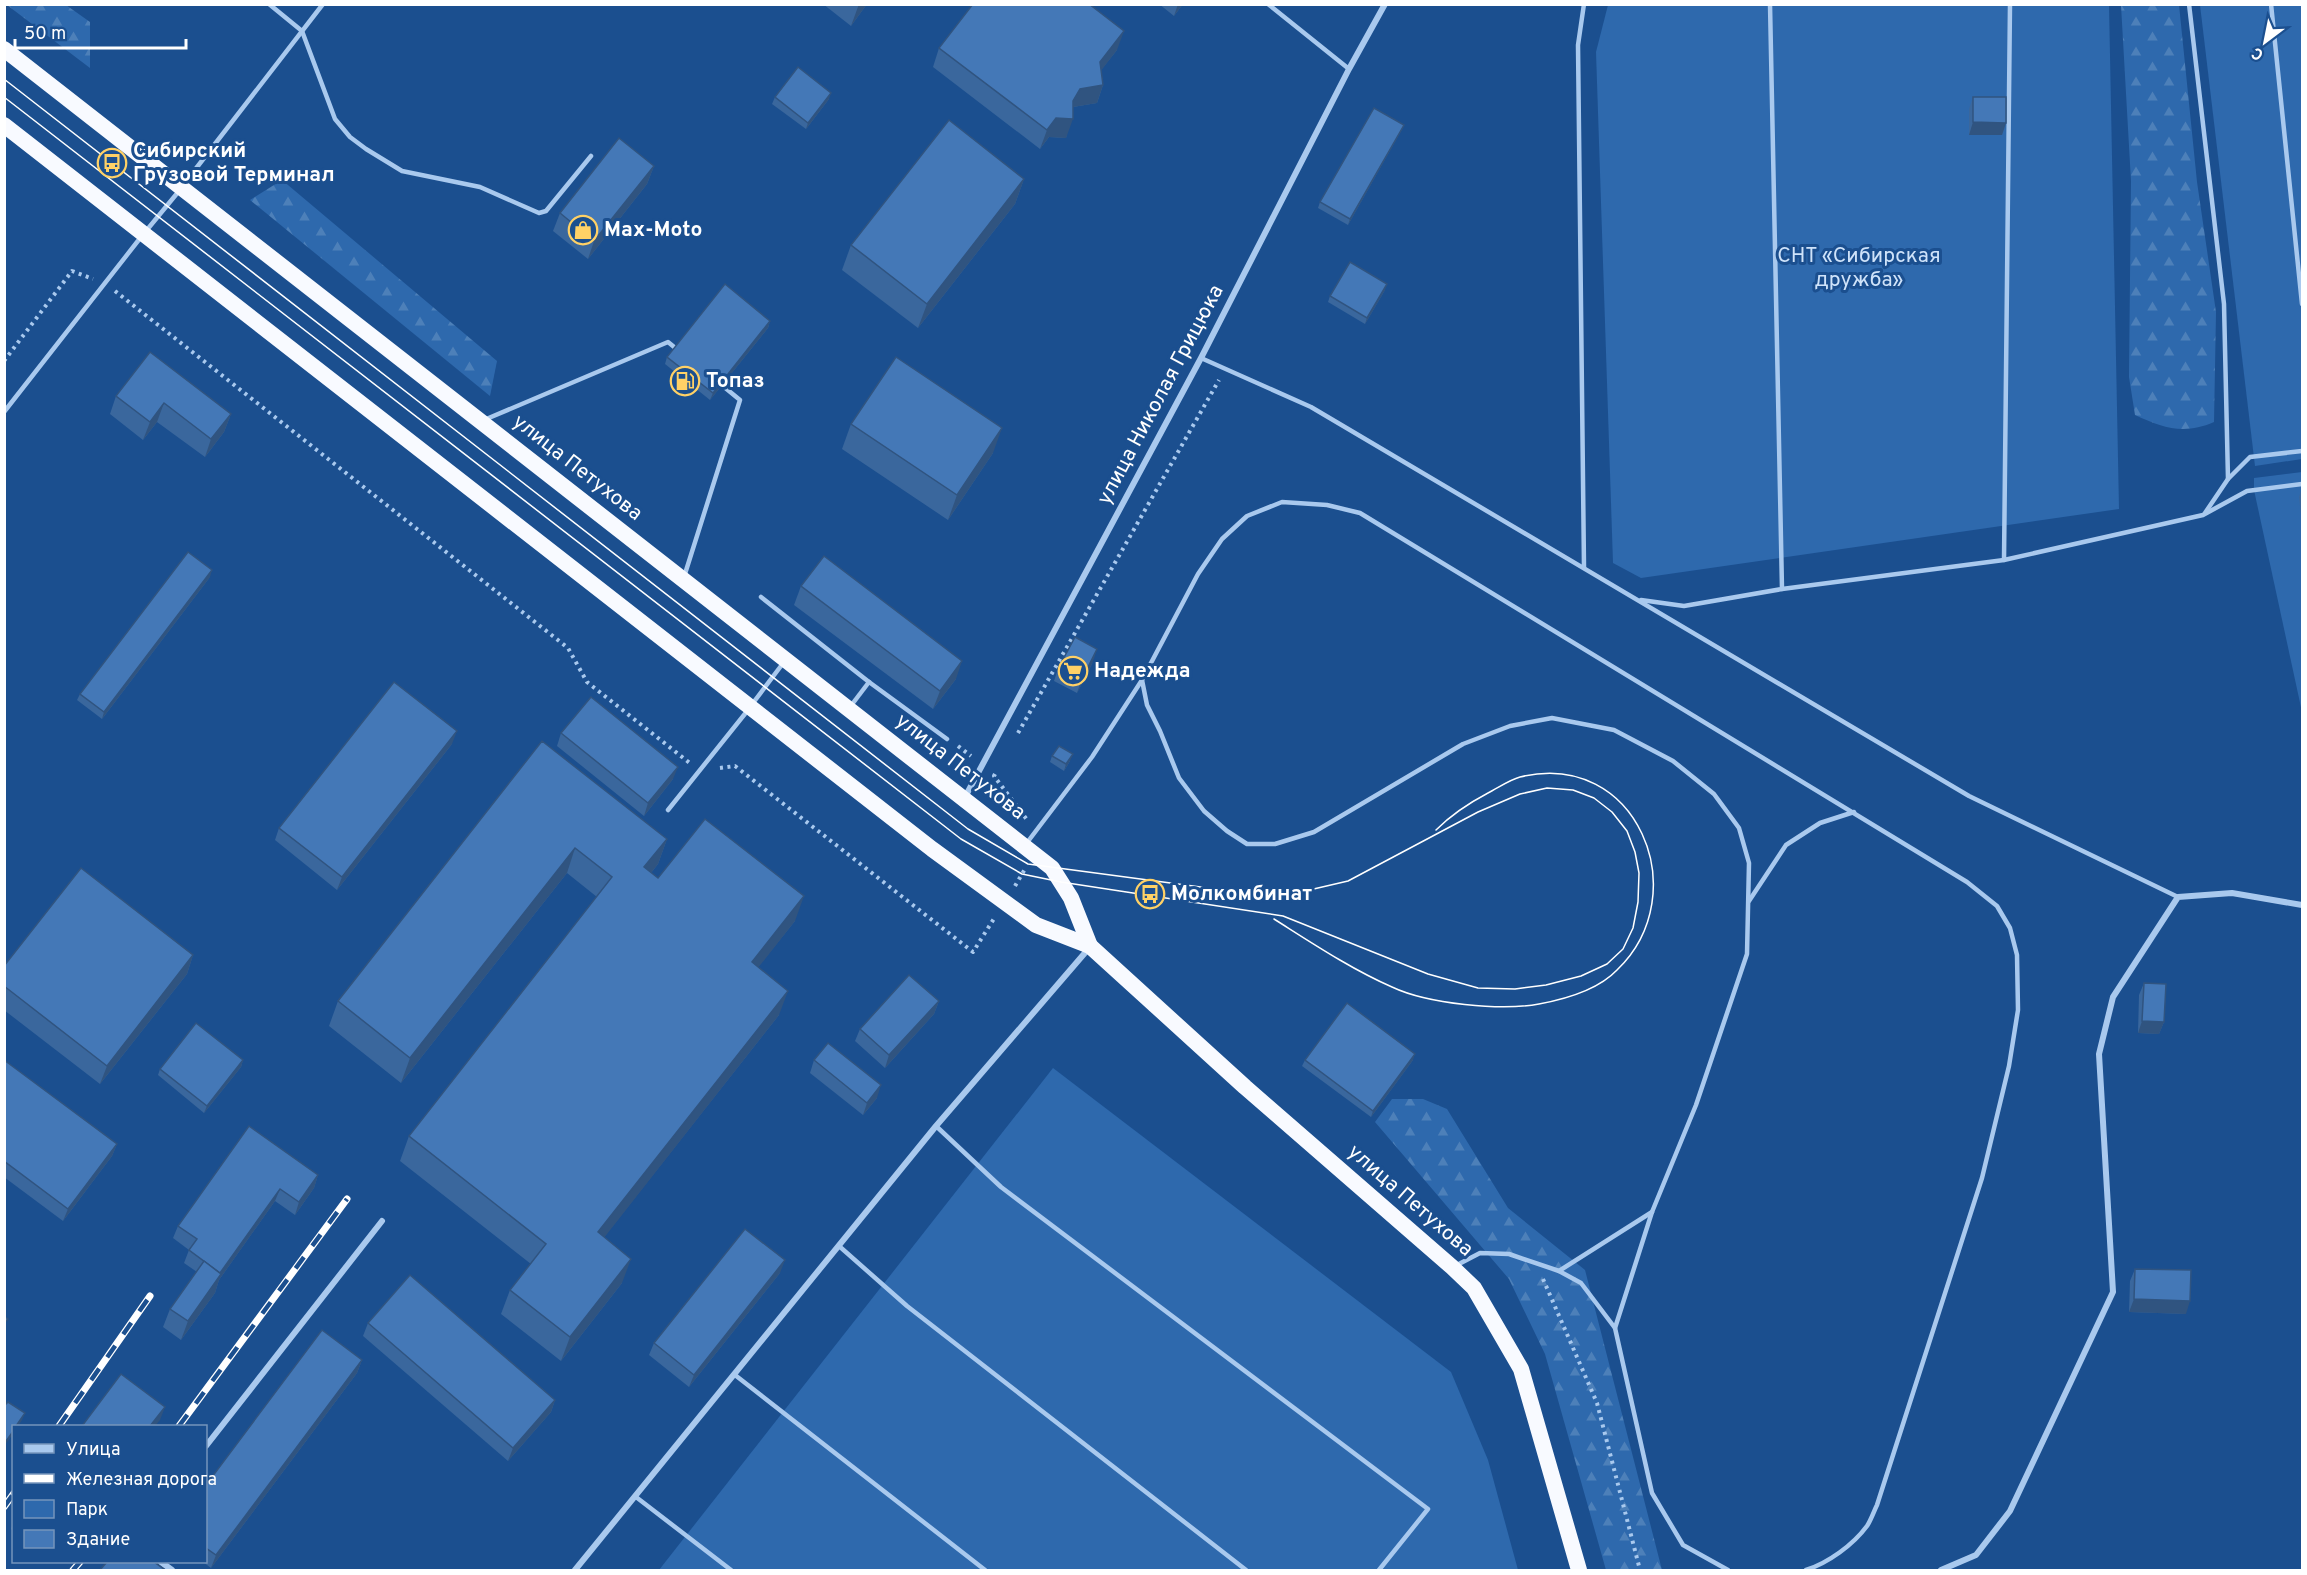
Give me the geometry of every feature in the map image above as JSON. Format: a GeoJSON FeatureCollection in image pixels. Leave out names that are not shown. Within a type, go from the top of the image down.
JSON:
{"type":"FeatureCollection","features":[{"type":"Feature","properties":{"kind":"highway","name":"улица Петухова"},"geometry":{"type":"LineString","coordinates":[[4,49],[1052,868],[1071,898],[1090,946]]}},
{"type":"Feature","properties":{"kind":"highway","name":"улица Петухова"},"geometry":{"type":"LineString","coordinates":[[4,126],[1004,903],[1036,925],[1090,946],[1245,1087],[1452,1267],[1474,1288],[1521,1369],[1579,1570]]}},
{"type":"Feature","properties":{"kind":"street","name":"улица Николая Грицюка"},"geometry":{"type":"LineString","coordinates":[[964,799],[1201,358],[1349,69],[1385,4]]}},
{"type":"Feature","properties":{"kind":"street"},"geometry":{"type":"LineString","coordinates":[[1941,1570],[1976,1555],[2010,1511],[2112,1292],[2099,1054],[2113,997],[2178,897],[2232,893],[2302,905]]}},
{"type":"Feature","properties":{"kind":"street"},"geometry":{"type":"LineString","coordinates":[[575,1570],[936,1126],[1090,946]]}},
{"type":"Feature","properties":{"kind":"street"},"geometry":{"type":"LineString","coordinates":[[207,1445],[382,1221]]}},
{"type":"Feature","properties":{"kind":"lane"},"geometry":{"type":"LineString","coordinates":[[269,4],[303,31],[335,119],[350,137],[402,171],[480,187],[539,213],[546,211],[591,156]]}},
{"type":"Feature","properties":{"kind":"lane"},"geometry":{"type":"LineString","coordinates":[[4,412],[323,4]]}},
{"type":"Feature","properties":{"kind":"lane"},"geometry":{"type":"LineString","coordinates":[[1268,4],[1349,69]]}},
{"type":"Feature","properties":{"kind":"lane"},"geometry":{"type":"LineString","coordinates":[[1584,4],[1578,45],[1584,567]]}},
{"type":"Feature","properties":{"kind":"lane"},"geometry":{"type":"LineString","coordinates":[[1770,4],[1782,589]]}},
{"type":"Feature","properties":{"kind":"lane"},"geometry":{"type":"LineString","coordinates":[[2004,560],[2010,4]]}},
{"type":"Feature","properties":{"kind":"lane"},"geometry":{"type":"LineString","coordinates":[[2189,4],[2224,304],[2228,479]]}},
{"type":"Feature","properties":{"kind":"lane"},"geometry":{"type":"LineString","coordinates":[[2271,4],[2302,304]]}},
{"type":"Feature","properties":{"kind":"lane"},"geometry":{"type":"LineString","coordinates":[[481,422],[668,342],[686,357]]}},
{"type":"Feature","properties":{"kind":"lane"},"geometry":{"type":"LineString","coordinates":[[1201,358],[1311,407],[1969,796],[2178,897]]}},
{"type":"Feature","properties":{"kind":"lane"},"geometry":{"type":"LineString","coordinates":[[683,579],[740,400],[713,378]]}},
{"type":"Feature","properties":{"kind":"lane"},"geometry":{"type":"LineString","coordinates":[[2204,515],[2228,479],[2250,457],[2302,451]]}},
{"type":"Feature","properties":{"kind":"lane"},"geometry":{"type":"LineString","coordinates":[[1639,599],[1684,606],[1782,589],[2004,560],[2204,515],[2247,491],[2302,484]]}},
{"type":"Feature","properties":{"kind":"lane"},"geometry":{"type":"LineString","coordinates":[[1025,846],[1092,757],[1142,680],[1198,574],[1222,540],[1247,516],[1282,502],[1327,505],[1360,513],[1389,529],[1854,812],[1966,882],[1997,906],[2010,928],[2017,955],[2018,1010],[2009,1066],[1982,1178],[1877,1504],[1868,1525],[1846,1547],[1816,1567],[1806,1570]]}},
{"type":"Feature","properties":{"kind":"lane"},"geometry":{"type":"LineString","coordinates":[[761,597],[869,682],[947,739]]}},
{"type":"Feature","properties":{"kind":"lane"},"geometry":{"type":"LineString","coordinates":[[668,810],[786,660]]}},
{"type":"Feature","properties":{"kind":"lane"},"geometry":{"type":"LineString","coordinates":[[1142,680],[1147,705],[1161,731],[1179,778],[1204,810],[1227,831],[1246,844],[1275,844],[1314,832],[1463,744],[1510,726],[1552,718],[1614,730],[1673,760],[1714,794],[1739,828],[1749,862],[1747,954],[1696,1105],[1652,1212],[1615,1328]]}},
{"type":"Feature","properties":{"kind":"lane"},"geometry":{"type":"LineString","coordinates":[[849,709],[869,682]]}},
{"type":"Feature","properties":{"kind":"lane"},"geometry":{"type":"LineString","coordinates":[[1749,901],[1786,845],[1820,823],[1854,812]]}},
{"type":"Feature","properties":{"kind":"lane"},"geometry":{"type":"LineString","coordinates":[[936,1126],[1001,1187],[1428,1509],[1379,1570]]}},
{"type":"Feature","properties":{"kind":"lane"},"geometry":{"type":"LineString","coordinates":[[1558,1271],[1652,1212]]}},
{"type":"Feature","properties":{"kind":"lane"},"geometry":{"type":"LineString","coordinates":[[839,1246],[908,1306],[1245,1570]]}},
{"type":"Feature","properties":{"kind":"lane"},"geometry":{"type":"LineString","coordinates":[[1452,1267],[1480,1253],[1509,1254],[1558,1271],[1581,1282],[1615,1328],[1652,1493],[1683,1545],[1728,1570]]}},
{"type":"Feature","properties":{"kind":"lane"},"geometry":{"type":"LineString","coordinates":[[735,1375],[985,1570]]}},
{"type":"Feature","properties":{"kind":"lane"},"geometry":{"type":"LineString","coordinates":[[636,1497],[731,1570]]}},
{"type":"Feature","properties":{"kind":"path"},"geometry":{"type":"LineString","coordinates":[[4,361],[72,271]]}},
{"type":"Feature","properties":{"kind":"path"},"geometry":{"type":"LineString","coordinates":[[1536,1263],[1597,1403],[1640,1570]]}},
{"type":"Feature","properties":{"kind":"green space"},"geometry":{"type":"Polygon","coordinates":[[[7,5],[66,5],[90,22],[90,68],[7,5]]]}},
{"type":"Feature","properties":{"kind":"green space","name":"СНТ «Сибирская дружба»"},"geometry":{"type":"Polygon","coordinates":[[[1608,5],[2109,5],[2119,509],[1641,578],[1613,563],[1596,52],[1608,5]]]}},
{"type":"Feature","properties":{"kind":"green space"},"geometry":{"type":"Polygon","coordinates":[[[2121,5],[2179,5],[2197,182],[2216,312],[2214,422],[2193,428],[2164,426],[2135,415],[2129,377],[2131,181],[2121,5]]]}},
{"type":"Feature","properties":{"kind":"green space"},"geometry":{"type":"Polygon","coordinates":[[[2200,5],[2302,5],[2302,459],[2255,466],[2200,5]]]}},
{"type":"Feature","properties":{"kind":"green space"},"geometry":{"type":"Polygon","coordinates":[[[282,180],[497,361],[490,396],[250,200],[282,180]]]}},
{"type":"Feature","properties":{"kind":"green space"},"geometry":{"type":"Polygon","coordinates":[[[2302,472],[2302,712],[2254,490],[2254,478],[2302,472]]]}},
{"type":"Feature","properties":{"kind":"green space"},"geometry":{"type":"Polygon","coordinates":[[[1053,1068],[1451,1372],[1488,1460],[1518,1570],[659,1570],[1053,1068]]]}},
{"type":"Feature","properties":{"kind":"green space"},"geometry":{"type":"Polygon","coordinates":[[[1392,1099],[1423,1099],[1447,1109],[1508,1208],[1585,1270],[1662,1570],[1606,1570],[1545,1354],[1509,1279],[1375,1122],[1392,1099]]]}},
{"type":"Feature","properties":{"kind":"building"},"geometry":{"type":"Polygon","coordinates":[[[973,4],[1089,4],[1124,31],[1100,62],[1103,85],[1080,89],[1073,101],[1073,119],[1056,118],[1047,130],[939,48],[973,4]]]}},
{"type":"Feature","properties":{"kind":"building"},"geometry":{"type":"Polygon","coordinates":[[[798,67],[831,93],[808,123],[775,97],[798,67]]]}},
{"type":"Feature","properties":{"kind":"building"},"geometry":{"type":"Polygon","coordinates":[[[1973,97],[2006,97],[2006,123],[1973,122],[1973,97]]]}},
{"type":"Feature","properties":{"kind":"building"},"geometry":{"type":"Polygon","coordinates":[[[1374,108],[1404,125],[1350,219],[1320,202],[1374,108]]]}},
{"type":"Feature","properties":{"kind":"building"},"geometry":{"type":"Polygon","coordinates":[[[949,120],[1024,179],[927,304],[851,245],[949,120]]]}},
{"type":"Feature","properties":{"kind":"building"},"geometry":{"type":"Polygon","coordinates":[[[619,138],[654,166],[594,241],[560,213],[619,138]]]}},
{"type":"Feature","properties":{"kind":"building"},"geometry":{"type":"Polygon","coordinates":[[[1350,262],[1387,284],[1367,318],[1330,296],[1350,262]]]}},
{"type":"Feature","properties":{"kind":"building"},"geometry":{"type":"Polygon","coordinates":[[[725,284],[770,321],[713,393],[667,357],[725,284]]]}},
{"type":"Feature","properties":{"kind":"building"},"geometry":{"type":"Polygon","coordinates":[[[150,352],[231,414],[211,439],[164,403],[150,422],[116,396],[150,352]]]}},
{"type":"Feature","properties":{"kind":"building"},"geometry":{"type":"Polygon","coordinates":[[[896,357],[1002,428],[957,495],[851,424],[896,357]]]}},
{"type":"Feature","properties":{"kind":"building"},"geometry":{"type":"Polygon","coordinates":[[[188,552],[212,570],[104,712],[80,694],[188,552]]]}},
{"type":"Feature","properties":{"kind":"building"},"geometry":{"type":"Polygon","coordinates":[[[824,556],[962,661],[940,691],[801,586],[824,556]]]}},
{"type":"Feature","properties":{"kind":"building"},"geometry":{"type":"Polygon","coordinates":[[[1075,637],[1097,649],[1081,681],[1058,669],[1075,637]]]}},
{"type":"Feature","properties":{"kind":"building"},"geometry":{"type":"Polygon","coordinates":[[[394,682],[457,731],[342,877],[279,828],[394,682]]]}},
{"type":"Feature","properties":{"kind":"building"},"geometry":{"type":"Polygon","coordinates":[[[591,697],[678,767],[648,803],[561,733],[591,697]]]}},
{"type":"Feature","properties":{"kind":"building"},"geometry":{"type":"Polygon","coordinates":[[[542,741],[667,839],[644,867],[658,878],[705,819],[804,896],[752,962],[788,991],[598,1232],[631,1259],[570,1337],[510,1290],[546,1244],[409,1136],[612,877],[575,848],[410,1058],[338,1001],[542,741]]]}},
{"type":"Feature","properties":{"kind":"building"},"geometry":{"type":"Polygon","coordinates":[[[1059,746],[1073,754],[1066,764],[1052,756],[1059,746]]]}},
{"type":"Feature","properties":{"kind":"building"},"geometry":{"type":"Polygon","coordinates":[[[81,868],[193,955],[107,1066],[4,986],[4,966],[81,868]]]}},
{"type":"Feature","properties":{"kind":"building"},"geometry":{"type":"Polygon","coordinates":[[[909,975],[939,1001],[889,1055],[860,1029],[909,975]]]}},
{"type":"Feature","properties":{"kind":"building"},"geometry":{"type":"Polygon","coordinates":[[[2144,983],[2166,984],[2164,1022],[2142,1021],[2144,983]]]}},
{"type":"Feature","properties":{"kind":"building"},"geometry":{"type":"Polygon","coordinates":[[[1347,1003],[1415,1054],[1373,1111],[1305,1060],[1347,1003]]]}},
{"type":"Feature","properties":{"kind":"building"},"geometry":{"type":"Polygon","coordinates":[[[196,1023],[243,1060],[207,1106],[160,1069],[196,1023]]]}},
{"type":"Feature","properties":{"kind":"building"},"geometry":{"type":"Polygon","coordinates":[[[828,1043],[881,1085],[867,1103],[814,1060],[828,1043]]]}},
{"type":"Feature","properties":{"kind":"building"},"geometry":{"type":"Polygon","coordinates":[[[4,1060],[117,1144],[68,1209],[4,1161],[4,1060]]]}},
{"type":"Feature","properties":{"kind":"building"},"geometry":{"type":"Polygon","coordinates":[[[249,1126],[318,1175],[299,1202],[280,1189],[220,1273],[189,1250],[197,1239],[178,1226],[249,1126]]]}},
{"type":"Feature","properties":{"kind":"building"},"geometry":{"type":"Polygon","coordinates":[[[745,1229],[785,1260],[694,1375],[654,1343],[745,1229]]]}},
{"type":"Feature","properties":{"kind":"building"},"geometry":{"type":"Polygon","coordinates":[[[204,1261],[221,1274],[188,1321],[170,1309],[204,1261]]]}},
{"type":"Feature","properties":{"kind":"building"},"geometry":{"type":"Polygon","coordinates":[[[2135,1269],[2191,1270],[2190,1301],[2134,1299],[2135,1269]]]}},
{"type":"Feature","properties":{"kind":"building"},"geometry":{"type":"Polygon","coordinates":[[[410,1275],[555,1400],[513,1448],[368,1323],[410,1275]]]}},
{"type":"Feature","properties":{"kind":"building"},"geometry":{"type":"Polygon","coordinates":[[[322,1330],[362,1360],[216,1555],[207,1549],[207,1484],[322,1330]]]}},
{"type":"Feature","properties":{"kind":"building"},"geometry":{"type":"Polygon","coordinates":[[[121,1374],[165,1407],[151,1425],[83,1425],[121,1374]]]}},
{"type":"Feature","properties":{"kind":"building"},"geometry":{"type":"Polygon","coordinates":[[[8,1402],[25,1413],[17,1425],[12,1425],[12,1433],[4,1444],[4,1406],[8,1402]]]}},
{"type":"Feature","properties":{"kind":"building"},"geometry":{"type":"Polygon","coordinates":[[[106,1563],[155,1563],[165,1570],[100,1570],[106,1563]]]}},
{"type":"Feature","properties":{"kind":"tram line"},"geometry":{"type":"LineString","coordinates":[[4,79],[968,829],[1028,864],[1238,892],[1305,891],[1348,881],[1478,812],[1520,794],[1547,788],[1573,790],[1594,798],[1612,812],[1627,831],[1635,852],[1639,873],[1638,902],[1633,928],[1623,949],[1607,964],[1581,976],[1546,985],[1515,989],[1478,988],[1428,974],[1283,916],[1022,874],[961,839],[4,97]]}},
{"type":"Feature","properties":{"kind":"tram line"},"geometry":{"type":"LineString","coordinates":[[1274,919],[1347,964],[1392,987],[1444,1002],[1485,1006],[1539,1004],[1591,988],[1617,970],[1641,938],[1652,903],[1652,867],[1642,834],[1623,805],[1595,784],[1561,774],[1520,777],[1467,805],[1436,830]]}},
{"type":"Feature","properties":{"kind":"railway"},"geometry":{"type":"LineString","coordinates":[[180,1425],[347,1199]]}},
{"type":"Feature","properties":{"kind":"railway"},"geometry":{"type":"LineString","coordinates":[[60,1425],[150,1296]]}},
{"type":"Feature","properties":{"kind":"railway"},"geometry":{"type":"LineString","coordinates":[[4,1507],[12,1496]]}},
{"type":"Feature","properties":{"kind":"railway"},"geometry":{"type":"LineString","coordinates":[[73,1570],[79,1563]]}},
{"type":"Feature","properties":{"kind":"place","name":"Сибирский Грузовой Терминал"},"geometry":{"type":"Point","coordinates":[112,163]}},
{"type":"Feature","properties":{"kind":"place","name":"Max-Moto"},"geometry":{"type":"Point","coordinates":[583,230]}},
{"type":"Feature","properties":{"kind":"place","name":"Топаз"},"geometry":{"type":"Point","coordinates":[685,381]}},
{"type":"Feature","properties":{"kind":"place","name":"Надежда"},"geometry":{"type":"Point","coordinates":[1073,671]}},
{"type":"Feature","properties":{"kind":"place","name":"Молкомбинат"},"geometry":{"type":"Point","coordinates":[1150,894]}}]}
